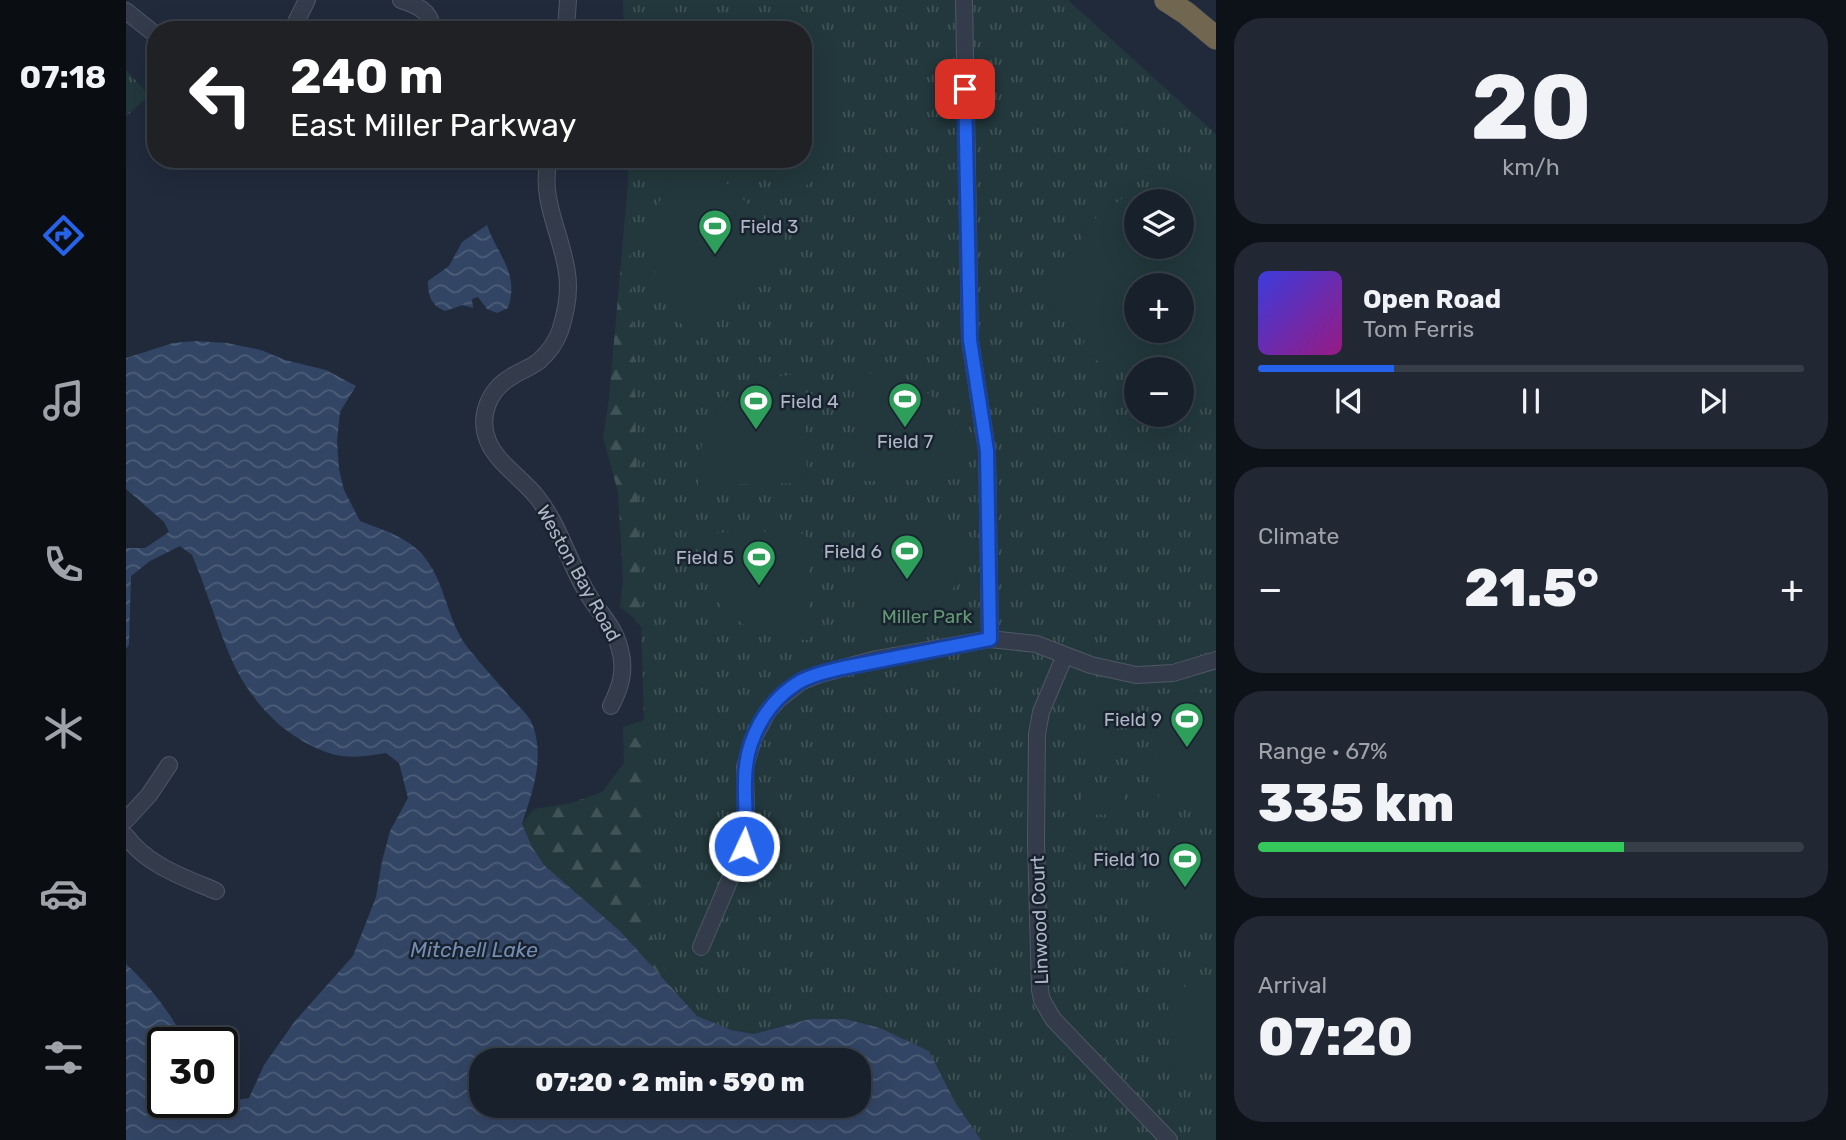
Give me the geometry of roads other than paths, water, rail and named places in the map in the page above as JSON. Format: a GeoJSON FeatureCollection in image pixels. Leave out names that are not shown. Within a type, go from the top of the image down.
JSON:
{"type":"FeatureCollection","features":[{"type":"Feature","properties":{"kind":"highway"},"geometry":{"type":"LineString","coordinates":[[1166,0],[1216,38]]}},
{"type":"Feature","properties":{"kind":"street"},"geometry":{"type":"LineString","coordinates":[[296,21],[307,0]]}},
{"type":"Feature","properties":{"kind":"street"},"geometry":{"type":"LineString","coordinates":[[401,0],[423,8],[431,21]]}},
{"type":"Feature","properties":{"kind":"street"},"geometry":{"type":"LineString","coordinates":[[567,21],[568,0]]}},
{"type":"Feature","properties":{"kind":"street"},"geometry":{"type":"LineString","coordinates":[[964,0],[971,358],[987,451],[990,639]]}},
{"type":"Feature","properties":{"kind":"street"},"geometry":{"type":"LineString","coordinates":[[126,11],[147,28]]}},
{"type":"Feature","properties":{"kind":"street","name":"Weston Bay Road"},"geometry":{"type":"LineString","coordinates":[[548,168],[546,189],[567,275],[565,314],[558,335],[548,352],[539,361],[498,387],[487,407],[484,429],[498,457],[535,494],[548,512],[584,588],[615,634],[623,671],[611,706]]}},
{"type":"Feature","properties":{"kind":"street"},"geometry":{"type":"LineString","coordinates":[[701,947],[744,846],[748,752],[760,724],[779,699],[802,681],[877,659],[990,639],[1036,644],[1091,665],[1136,674],[1173,673],[1216,660]]}},
{"type":"Feature","properties":{"kind":"street","name":"Linwood Court"},"geometry":{"type":"LineString","coordinates":[[1065,655],[1041,712],[1037,734],[1042,1000],[1053,1019],[1169,1140]]}},
{"type":"Feature","properties":{"kind":"street"},"geometry":{"type":"LineString","coordinates":[[126,820],[149,795],[169,765]]}},
{"type":"Feature","properties":{"kind":"street"},"geometry":{"type":"LineString","coordinates":[[126,836],[157,864],[216,891]]}},
{"type":"Feature","properties":{"kind":"water"},"geometry":{"type":"Polygon","coordinates":[[[487,225],[509,274],[511,295],[508,308],[497,313],[487,309],[478,297],[472,299],[473,308],[463,305],[445,311],[440,309],[431,299],[428,281],[449,266],[462,242],[487,225]]]}},
{"type":"Feature","properties":{"kind":"water","name":"Mitchell Lake"},"geometry":{"type":"Polygon","coordinates":[[[173,343],[227,343],[261,350],[285,360],[326,370],[356,386],[340,412],[337,441],[344,490],[360,521],[400,538],[421,553],[436,575],[461,637],[531,722],[538,751],[537,764],[522,824],[544,865],[620,931],[697,1016],[731,1030],[754,1034],[810,1019],[845,1019],[880,1028],[929,1051],[955,1102],[981,1140],[126,1140],[126,964],[160,1001],[178,1027],[147,1027],[147,1118],[238,1118],[238,1100],[249,1098],[264,1065],[295,1021],[353,956],[376,897],[390,831],[408,798],[399,763],[386,753],[366,756],[332,754],[299,739],[258,703],[230,656],[192,555],[180,546],[150,561],[131,576],[129,644],[126,649],[126,548],[145,548],[169,532],[164,522],[126,489],[126,358],[173,343]]]}},
{"type":"Feature","properties":{"kind":"place","name":"Field 3"},"geometry":{"type":"Point","coordinates":[715,256]}},
{"type":"Feature","properties":{"kind":"place","name":"Field 7"},"geometry":{"type":"Point","coordinates":[905,429]}},
{"type":"Feature","properties":{"kind":"place","name":"Field 4"},"geometry":{"type":"Point","coordinates":[756,431]}},
{"type":"Feature","properties":{"kind":"place","name":"Field 6"},"geometry":{"type":"Point","coordinates":[907,581]}},
{"type":"Feature","properties":{"kind":"place","name":"Field 5"},"geometry":{"type":"Point","coordinates":[759,587]}},
{"type":"Feature","properties":{"kind":"place","name":"Field 9"},"geometry":{"type":"Point","coordinates":[1187,749]}},
{"type":"Feature","properties":{"kind":"place","name":"Field 10"},"geometry":{"type":"Point","coordinates":[1185,889]}},
{"type":"Feature","properties":{"kind":"park label","name":"Miller Park"},"geometry":{"type":"Point","coordinates":[927,616]}}]}
